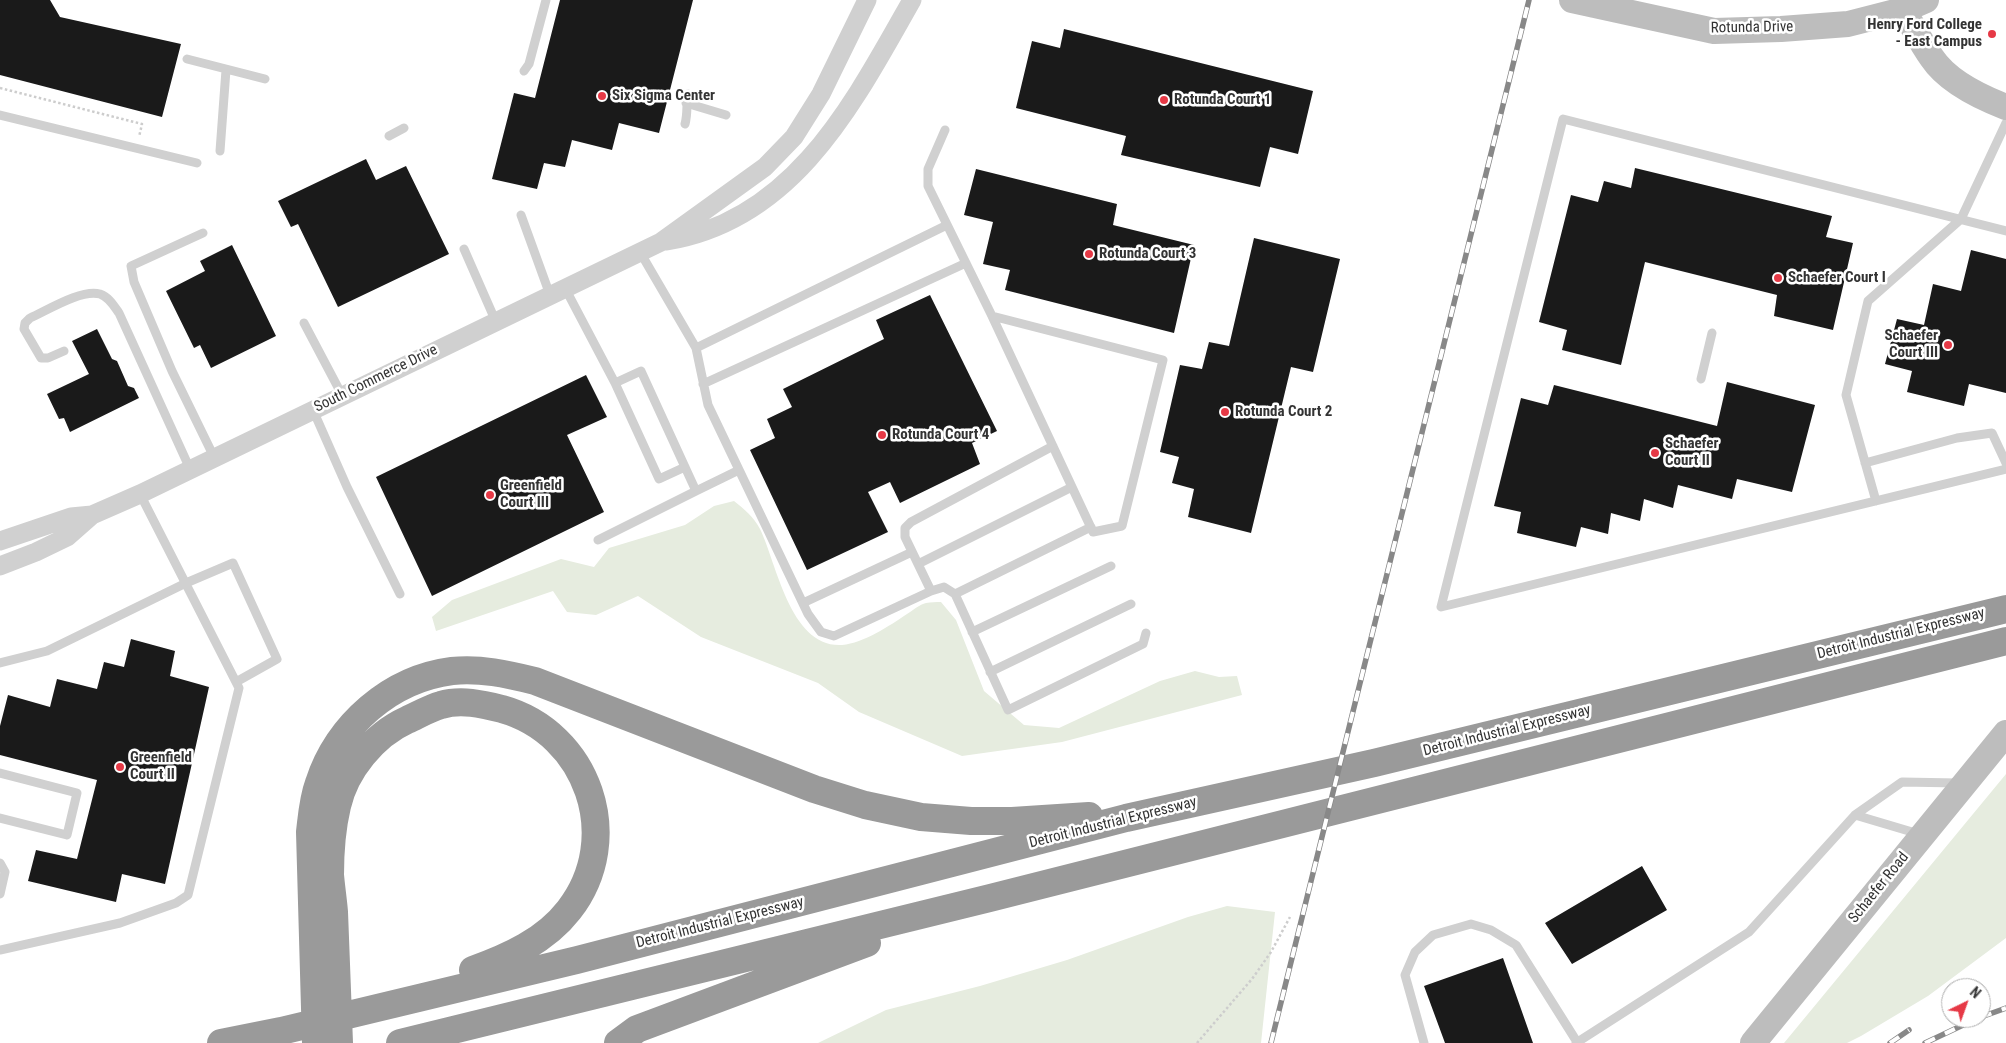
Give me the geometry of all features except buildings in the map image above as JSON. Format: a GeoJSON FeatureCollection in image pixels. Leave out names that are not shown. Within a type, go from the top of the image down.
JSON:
{"type":"FeatureCollection","features":[{"type":"Feature","properties":{"kind":"highway","name":"Detroit Industrial Expressway"},"geometry":{"type":"LineString","coordinates":[[221,1043],[281,1031],[576,960],[1126,818],[1374,763],[2006,609]]}},
{"type":"Feature","properties":{"kind":"highway"},"geometry":{"type":"LineString","coordinates":[[400,1043],[990,898],[2006,641]]}},
{"type":"Feature","properties":{"kind":"highway"},"geometry":{"type":"LineString","coordinates":[[316,1043],[310,832],[319,783],[335,746],[366,709],[403,686],[432,675],[453,671],[479,671],[502,673],[534,681],[814,789],[864,805],[921,817],[971,821],[1012,821],[1082,815],[1126,818]]}},
{"type":"Feature","properties":{"kind":"highway"},"geometry":{"type":"LineString","coordinates":[[339,1043],[334,909],[330,875],[337,805],[345,782],[368,748],[398,724],[442,705],[476,702],[512,712],[532,722],[562,745],[573,758],[587,783],[592,801],[595,838],[592,860],[578,896],[558,922],[539,938],[511,954],[473,970],[431,980],[383,1006]]}},
{"type":"Feature","properties":{"kind":"highway"},"geometry":{"type":"LineString","coordinates":[[618,1043],[637,1029],[990,898]]}},
{"type":"Feature","properties":{"kind":"main road","name":"Rotunda Drive"},"geometry":{"type":"LineString","coordinates":[[1572,0],[1714,31],[1782,30],[1848,24],[1915,5],[1932,59],[1972,92],[2006,107]]}},
{"type":"Feature","properties":{"kind":"main road","name":"Schaefer Road"},"geometry":{"type":"LineString","coordinates":[[1754,1043],[2006,733]]}},
{"type":"Feature","properties":{"kind":"street","name":"South Commerce Drive"},"geometry":{"type":"LineString","coordinates":[[0,566],[67,537],[92,515],[140,494],[661,242],[764,167],[794,137],[821,94],[867,0]]}},
{"type":"Feature","properties":{"kind":"street","name":"South Commerce Drive"},"geometry":{"type":"LineString","coordinates":[[661,242],[687,238],[712,230],[736,219],[763,201],[792,176],[818,149],[842,117],[912,0]]}},
{"type":"Feature","properties":{"kind":"street","name":"South Commerce Drive"},"geometry":{"type":"LineString","coordinates":[[0,541],[71,517],[92,515]]}},
{"type":"Feature","properties":{"kind":"lane"},"geometry":{"type":"LineString","coordinates":[[524,71],[529,64],[546,0]]}},
{"type":"Feature","properties":{"kind":"lane"},"geometry":{"type":"LineString","coordinates":[[187,59],[265,79]]}},
{"type":"Feature","properties":{"kind":"lane"},"geometry":{"type":"LineString","coordinates":[[220,151],[226,70]]}},
{"type":"Feature","properties":{"kind":"lane"},"geometry":{"type":"LineString","coordinates":[[685,124],[688,113],[687,99],[726,115]]}},
{"type":"Feature","properties":{"kind":"lane"},"geometry":{"type":"LineString","coordinates":[[0,114],[197,163]]}},
{"type":"Feature","properties":{"kind":"lane"},"geometry":{"type":"LineString","coordinates":[[2006,230],[1563,120],[1441,607],[2006,469]]}},
{"type":"Feature","properties":{"kind":"lane"},"geometry":{"type":"LineString","coordinates":[[1876,501],[1846,395],[1868,300],[1961,218],[2006,123]]}},
{"type":"Feature","properties":{"kind":"lane"},"geometry":{"type":"LineString","coordinates":[[389,136],[404,128]]}},
{"type":"Feature","properties":{"kind":"lane"},"geometry":{"type":"LineString","coordinates":[[945,130],[928,168],[928,186],[992,316],[1091,527],[1094,532],[1122,526],[1163,360],[992,316]]}},
{"type":"Feature","properties":{"kind":"lane"},"geometry":{"type":"LineString","coordinates":[[520,215],[558,292],[615,383],[659,479],[685,467]]}},
{"type":"Feature","properties":{"kind":"lane"},"geometry":{"type":"LineString","coordinates":[[696,348],[947,225]]}},
{"type":"Feature","properties":{"kind":"lane"},"geometry":{"type":"LineString","coordinates":[[203,233],[131,266],[134,282],[172,371],[214,457]]}},
{"type":"Feature","properties":{"kind":"lane"},"geometry":{"type":"LineString","coordinates":[[464,249],[496,322]]}},
{"type":"Feature","properties":{"kind":"lane"},"geometry":{"type":"LineString","coordinates":[[640,252],[696,348],[708,405],[803,603],[814,624],[821,632],[834,636],[931,591],[944,587],[955,594],[1008,710],[1143,644],[1146,632]]}},
{"type":"Feature","properties":{"kind":"lane"},"geometry":{"type":"LineString","coordinates":[[703,384],[966,263]]}},
{"type":"Feature","properties":{"kind":"lane"},"geometry":{"type":"LineString","coordinates":[[64,351],[48,358],[41,358],[24,329],[25,323],[30,318],[85,293],[101,294],[112,302],[120,313],[190,469]]}},
{"type":"Feature","properties":{"kind":"lane"},"geometry":{"type":"LineString","coordinates":[[304,323],[342,395]]}},
{"type":"Feature","properties":{"kind":"lane"},"geometry":{"type":"LineString","coordinates":[[1701,379],[1712,333]]}},
{"type":"Feature","properties":{"kind":"lane"},"geometry":{"type":"LineString","coordinates":[[615,383],[641,371],[696,491]]}},
{"type":"Feature","properties":{"kind":"lane"},"geometry":{"type":"LineString","coordinates":[[313,410],[400,594]]}},
{"type":"Feature","properties":{"kind":"lane"},"geometry":{"type":"LineString","coordinates":[[1865,463],[1957,438],[1992,433],[2006,463]]}},
{"type":"Feature","properties":{"kind":"lane"},"geometry":{"type":"LineString","coordinates":[[931,591],[905,537],[905,528],[911,522],[1053,446]]}},
{"type":"Feature","properties":{"kind":"lane"},"geometry":{"type":"LineString","coordinates":[[598,540],[739,470]]}},
{"type":"Feature","properties":{"kind":"lane"},"geometry":{"type":"LineString","coordinates":[[918,564],[1072,487]]}},
{"type":"Feature","properties":{"kind":"lane"},"geometry":{"type":"LineString","coordinates":[[0,950],[120,923],[176,903],[188,895],[239,688],[140,494]]}},
{"type":"Feature","properties":{"kind":"lane"},"geometry":{"type":"LineString","coordinates":[[955,594],[1091,527]]}},
{"type":"Feature","properties":{"kind":"lane"},"geometry":{"type":"LineString","coordinates":[[803,603],[912,552]]}},
{"type":"Feature","properties":{"kind":"lane"},"geometry":{"type":"LineString","coordinates":[[0,663],[46,651],[233,563],[277,659],[236,682]]}},
{"type":"Feature","properties":{"kind":"lane"},"geometry":{"type":"LineString","coordinates":[[972,632],[1111,566]]}},
{"type":"Feature","properties":{"kind":"lane"},"geometry":{"type":"LineString","coordinates":[[990,672],[1131,604]]}},
{"type":"Feature","properties":{"kind":"lane"},"geometry":{"type":"LineString","coordinates":[[0,773],[78,793],[67,834],[0,818]]}},
{"type":"Feature","properties":{"kind":"lane"},"geometry":{"type":"LineString","coordinates":[[1424,1043],[1405,975],[1415,952],[1433,935],[1471,924],[1491,930],[1516,945],[1576,1042],[1749,932],[1855,815],[1902,782],[1964,784]]}},
{"type":"Feature","properties":{"kind":"lane"},"geometry":{"type":"LineString","coordinates":[[1855,815],[1922,835]]}},
{"type":"Feature","properties":{"kind":"lane"},"geometry":{"type":"LineString","coordinates":[[0,863],[5,872],[0,894]]}},
{"type":"Feature","properties":{"kind":"path"},"geometry":{"type":"LineString","coordinates":[[0,88],[142,124],[139,137]]}},
{"type":"Feature","properties":{"kind":"path"},"geometry":{"type":"LineString","coordinates":[[1197,1043],[1252,979],[1271,952],[1290,917]]}},
{"type":"Feature","properties":{"kind":"shaded area"},"geometry":{"type":"Polygon","coordinates":[[[734,501],[758,525],[788,601],[798,619],[810,633],[824,642],[842,645],[850,644],[876,633],[921,605],[941,602],[956,620],[984,691],[1024,725],[1059,728],[1160,681],[1195,671],[1219,677],[1237,676],[1242,695],[1062,742],[962,756],[859,712],[818,683],[701,637],[638,596],[596,615],[567,612],[553,591],[436,631],[432,617],[452,600],[561,559],[594,567],[609,548],[685,525],[714,506],[734,501]]]}},
{"type":"Feature","properties":{"kind":"shaded area"},"geometry":{"type":"Polygon","coordinates":[[[2006,774],[2006,938],[1952,978],[1941,978],[1941,986],[1928,996],[1847,1043],[1784,1043],[2006,774]]]}},
{"type":"Feature","properties":{"kind":"shaded area"},"geometry":{"type":"Polygon","coordinates":[[[1227,906],[1275,912],[1261,1043],[818,1043],[886,1010],[980,986],[1067,960],[1188,917],[1227,906]]]}},
{"type":"Feature","properties":{"kind":"railway"},"geometry":{"type":"LineString","coordinates":[[1271,1043],[1529,0]]}},
{"type":"Feature","properties":{"kind":"railway"},"geometry":{"type":"LineString","coordinates":[[1991,1013],[2006,1008]]}},
{"type":"Feature","properties":{"kind":"railway"},"geometry":{"type":"LineString","coordinates":[[1925,1043],[1957,1028]]}},
{"type":"Feature","properties":{"kind":"railway"},"geometry":{"type":"LineString","coordinates":[[1890,1043],[1909,1030]]}},
{"type":"Feature","properties":{"kind":"place","name":"Henry Ford College - East Campus"},"geometry":{"type":"Point","coordinates":[1992,34]}},
{"type":"Feature","properties":{"kind":"place","name":"Six Sigma Center"},"geometry":{"type":"Point","coordinates":[602,96]}},
{"type":"Feature","properties":{"kind":"place","name":"Rotunda Court 1"},"geometry":{"type":"Point","coordinates":[1164,100]}},
{"type":"Feature","properties":{"kind":"place","name":"Rotunda Court 3"},"geometry":{"type":"Point","coordinates":[1089,254]}},
{"type":"Feature","properties":{"kind":"place","name":"Schaefer Court I"},"geometry":{"type":"Point","coordinates":[1778,278]}},
{"type":"Feature","properties":{"kind":"place","name":"Schaefer Court III"},"geometry":{"type":"Point","coordinates":[1948,345]}},
{"type":"Feature","properties":{"kind":"place","name":"Rotunda Court 2"},"geometry":{"type":"Point","coordinates":[1225,412]}},
{"type":"Feature","properties":{"kind":"place","name":"Rotunda Court 4"},"geometry":{"type":"Point","coordinates":[882,435]}},
{"type":"Feature","properties":{"kind":"place","name":"Schaefer Court II"},"geometry":{"type":"Point","coordinates":[1655,453]}},
{"type":"Feature","properties":{"kind":"place","name":"Greenfield Court III"},"geometry":{"type":"Point","coordinates":[490,495]}},
{"type":"Feature","properties":{"kind":"place","name":"Greenfield Court II"},"geometry":{"type":"Point","coordinates":[120,767]}}]}
